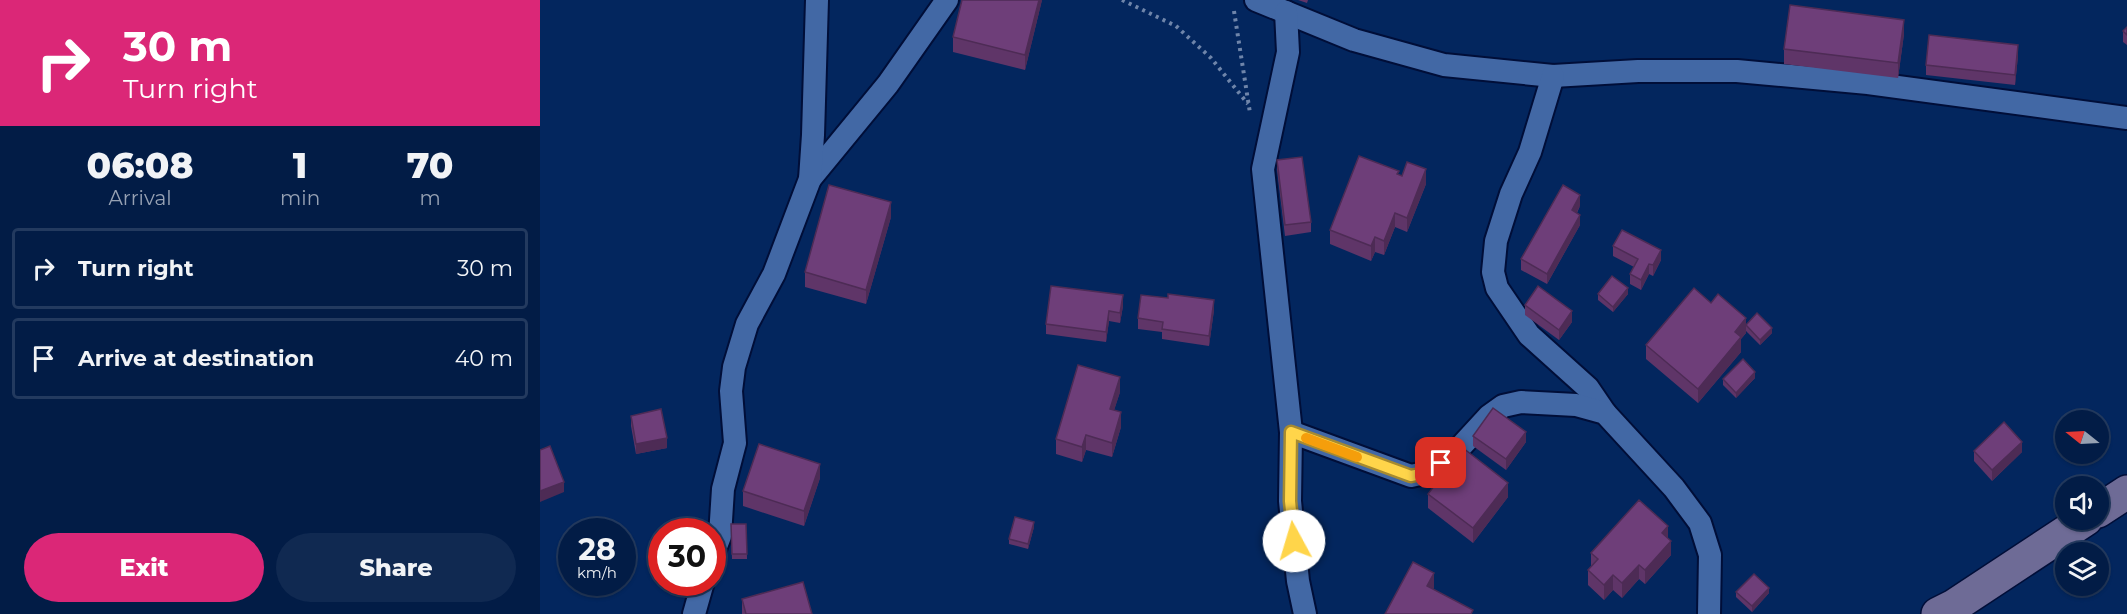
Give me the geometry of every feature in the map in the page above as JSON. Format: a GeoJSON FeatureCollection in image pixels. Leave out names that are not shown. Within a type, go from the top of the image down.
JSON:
{"type":"FeatureCollection","features":[{"type":"Feature","properties":{"kind":"main road"},"geometry":{"type":"LineString","coordinates":[[2109,504],[2127,492]]}},
{"type":"Feature","properties":{"kind":"main road"},"geometry":{"type":"LineString","coordinates":[[1938,614],[1954,606],[2069,530]]}},
{"type":"Feature","properties":{"kind":"street"},"geometry":{"type":"LineString","coordinates":[[721,518],[723,489],[735,443],[731,391],[734,367],[747,324],[774,274],[810,179],[817,0]]}},
{"type":"Feature","properties":{"kind":"street"},"geometry":{"type":"LineString","coordinates":[[810,179],[888,84],[947,0]]}},
{"type":"Feature","properties":{"kind":"street"},"geometry":{"type":"LineString","coordinates":[[1256,0],[1354,40],[1444,65],[1553,76],[1638,71],[1737,71],[1868,83],[2127,118]]}},
{"type":"Feature","properties":{"kind":"street"},"geometry":{"type":"LineString","coordinates":[[1286,12],[1288,52],[1263,170],[1291,432],[1290,501],[1298,581],[1305,614]]}},
{"type":"Feature","properties":{"kind":"street"},"geometry":{"type":"LineString","coordinates":[[1553,76],[1530,152],[1508,204],[1496,241],[1493,272],[1497,288],[1529,335],[1588,388],[1605,413],[1674,488],[1700,523],[1710,555],[1709,614]]}},
{"type":"Feature","properties":{"kind":"street"},"geometry":{"type":"LineString","coordinates":[[1291,432],[1411,476],[1429,472],[1454,453],[1489,416],[1503,406],[1521,402],[1576,405],[1605,413]]}},
{"type":"Feature","properties":{"kind":"street"},"geometry":{"type":"LineString","coordinates":[[694,614],[699,596]]}},
{"type":"Feature","properties":{"kind":"path"},"geometry":{"type":"LineString","coordinates":[[1122,0],[1176,26],[1211,58],[1249,104]]}},
{"type":"Feature","properties":{"kind":"path"},"geometry":{"type":"LineString","coordinates":[[1233,0],[1251,115]]}},
{"type":"Feature","properties":{"kind":"building"},"geometry":{"type":"Polygon","coordinates":[[[962,0],[1039,0],[1025,55],[953,37],[962,0]]]}},
{"type":"Feature","properties":{"kind":"building"},"geometry":{"type":"Polygon","coordinates":[[[1790,5],[1904,20],[1898,63],[1784,49],[1790,5]]]}},
{"type":"Feature","properties":{"kind":"building"},"geometry":{"type":"Polygon","coordinates":[[[1929,35],[2018,45],[2015,75],[1926,65],[1929,35]]]}},
{"type":"Feature","properties":{"kind":"building"},"geometry":{"type":"Polygon","coordinates":[[[1359,156],[1399,171],[1397,174],[1402,176],[1407,162],[1426,169],[1407,218],[1395,213],[1384,241],[1375,237],[1371,246],[1330,230],[1359,156]]]}},
{"type":"Feature","properties":{"kind":"building"},"geometry":{"type":"Polygon","coordinates":[[[1302,157],[1311,222],[1285,225],[1277,160],[1302,157]]]}},
{"type":"Feature","properties":{"kind":"building"},"geometry":{"type":"Polygon","coordinates":[[[829,185],[891,202],[866,290],[805,272],[829,185]]]}},
{"type":"Feature","properties":{"kind":"building"},"geometry":{"type":"Polygon","coordinates":[[[1563,185],[1580,195],[1572,210],[1580,215],[1547,274],[1521,259],[1563,185]]]}},
{"type":"Feature","properties":{"kind":"building"},"geometry":{"type":"Polygon","coordinates":[[[1622,230],[1661,250],[1653,265],[1649,264],[1641,280],[1630,274],[1638,259],[1613,246],[1622,230]]]}},
{"type":"Feature","properties":{"kind":"building"},"geometry":{"type":"Polygon","coordinates":[[[1612,276],[1628,288],[1613,307],[1598,294],[1612,276]]]}},
{"type":"Feature","properties":{"kind":"building"},"geometry":{"type":"Polygon","coordinates":[[[1051,286],[1123,295],[1120,313],[1109,311],[1106,332],[1046,324],[1051,286]]]}},
{"type":"Feature","properties":{"kind":"building"},"geometry":{"type":"Polygon","coordinates":[[[1538,286],[1572,311],[1559,330],[1525,305],[1538,286]]]}},
{"type":"Feature","properties":{"kind":"building"},"geometry":{"type":"Polygon","coordinates":[[[1694,288],[1711,303],[1718,294],[1746,318],[1735,332],[1741,337],[1698,389],[1646,345],[1694,288]]]}},
{"type":"Feature","properties":{"kind":"building"},"geometry":{"type":"Polygon","coordinates":[[[1168,294],[1214,300],[1209,336],[1162,329],[1163,322],[1138,318],[1141,295],[1168,298],[1168,294]]]}},
{"type":"Feature","properties":{"kind":"building"},"geometry":{"type":"Polygon","coordinates":[[[1757,313],[1772,328],[1760,340],[1746,325],[1757,313]]]}},
{"type":"Feature","properties":{"kind":"building"},"geometry":{"type":"Polygon","coordinates":[[[1743,359],[1755,372],[1736,393],[1723,379],[1743,359]]]}},
{"type":"Feature","properties":{"kind":"building"},"geometry":{"type":"Polygon","coordinates":[[[1078,365],[1120,377],[1110,409],[1121,412],[1112,443],[1086,435],[1082,447],[1056,439],[1078,365]]]}},
{"type":"Feature","properties":{"kind":"building"},"geometry":{"type":"Polygon","coordinates":[[[1493,408],[1526,432],[1506,459],[1473,436],[1493,408]]]}},
{"type":"Feature","properties":{"kind":"building"},"geometry":{"type":"Polygon","coordinates":[[[661,409],[667,438],[636,444],[631,416],[661,409]]]}},
{"type":"Feature","properties":{"kind":"building"},"geometry":{"type":"Polygon","coordinates":[[[2004,422],[2022,442],[1992,470],[1974,451],[2004,422]]]}},
{"type":"Feature","properties":{"kind":"building"},"geometry":{"type":"Polygon","coordinates":[[[759,444],[820,464],[804,511],[743,491],[759,444]]]}},
{"type":"Feature","properties":{"kind":"building"},"geometry":{"type":"Polygon","coordinates":[[[550,446],[564,482],[540,491],[540,450],[550,446]]]}},
{"type":"Feature","properties":{"kind":"building"},"geometry":{"type":"Polygon","coordinates":[[[1463,448],[1508,483],[1473,528],[1428,494],[1463,448]]]}},
{"type":"Feature","properties":{"kind":"building"},"geometry":{"type":"Polygon","coordinates":[[[1639,500],[1668,526],[1662,533],[1671,541],[1645,570],[1639,565],[1622,583],[1613,575],[1604,585],[1588,570],[1598,559],[1591,553],[1639,500]]]}},
{"type":"Feature","properties":{"kind":"building"},"geometry":{"type":"Polygon","coordinates":[[[1015,517],[1034,522],[1028,544],[1009,539],[1015,517]]]}},
{"type":"Feature","properties":{"kind":"building"},"geometry":{"type":"Polygon","coordinates":[[[731,524],[746,524],[747,554],[732,554],[731,524]]]}},
{"type":"Feature","properties":{"kind":"building"},"geometry":{"type":"Polygon","coordinates":[[[1413,562],[1434,573],[1427,586],[1473,610],[1471,614],[1385,614],[1413,562]]]}},
{"type":"Feature","properties":{"kind":"building"},"geometry":{"type":"Polygon","coordinates":[[[1754,574],[1769,588],[1752,606],[1736,592],[1754,574]]]}},
{"type":"Feature","properties":{"kind":"building"},"geometry":{"type":"Polygon","coordinates":[[[803,582],[812,614],[746,614],[742,599],[803,582]]]}},
{"type":"Feature","properties":{"kind":"slow traffic"},"geometry":{"type":"LineString","coordinates":[[1306,438],[1357,457]]}},
{"type":"Feature","properties":{"kind":"route"},"geometry":{"type":"LineString","coordinates":[[1294,541],[1290,501],[1291,432],[1411,476],[1429,472],[1441,463]]}}]}
